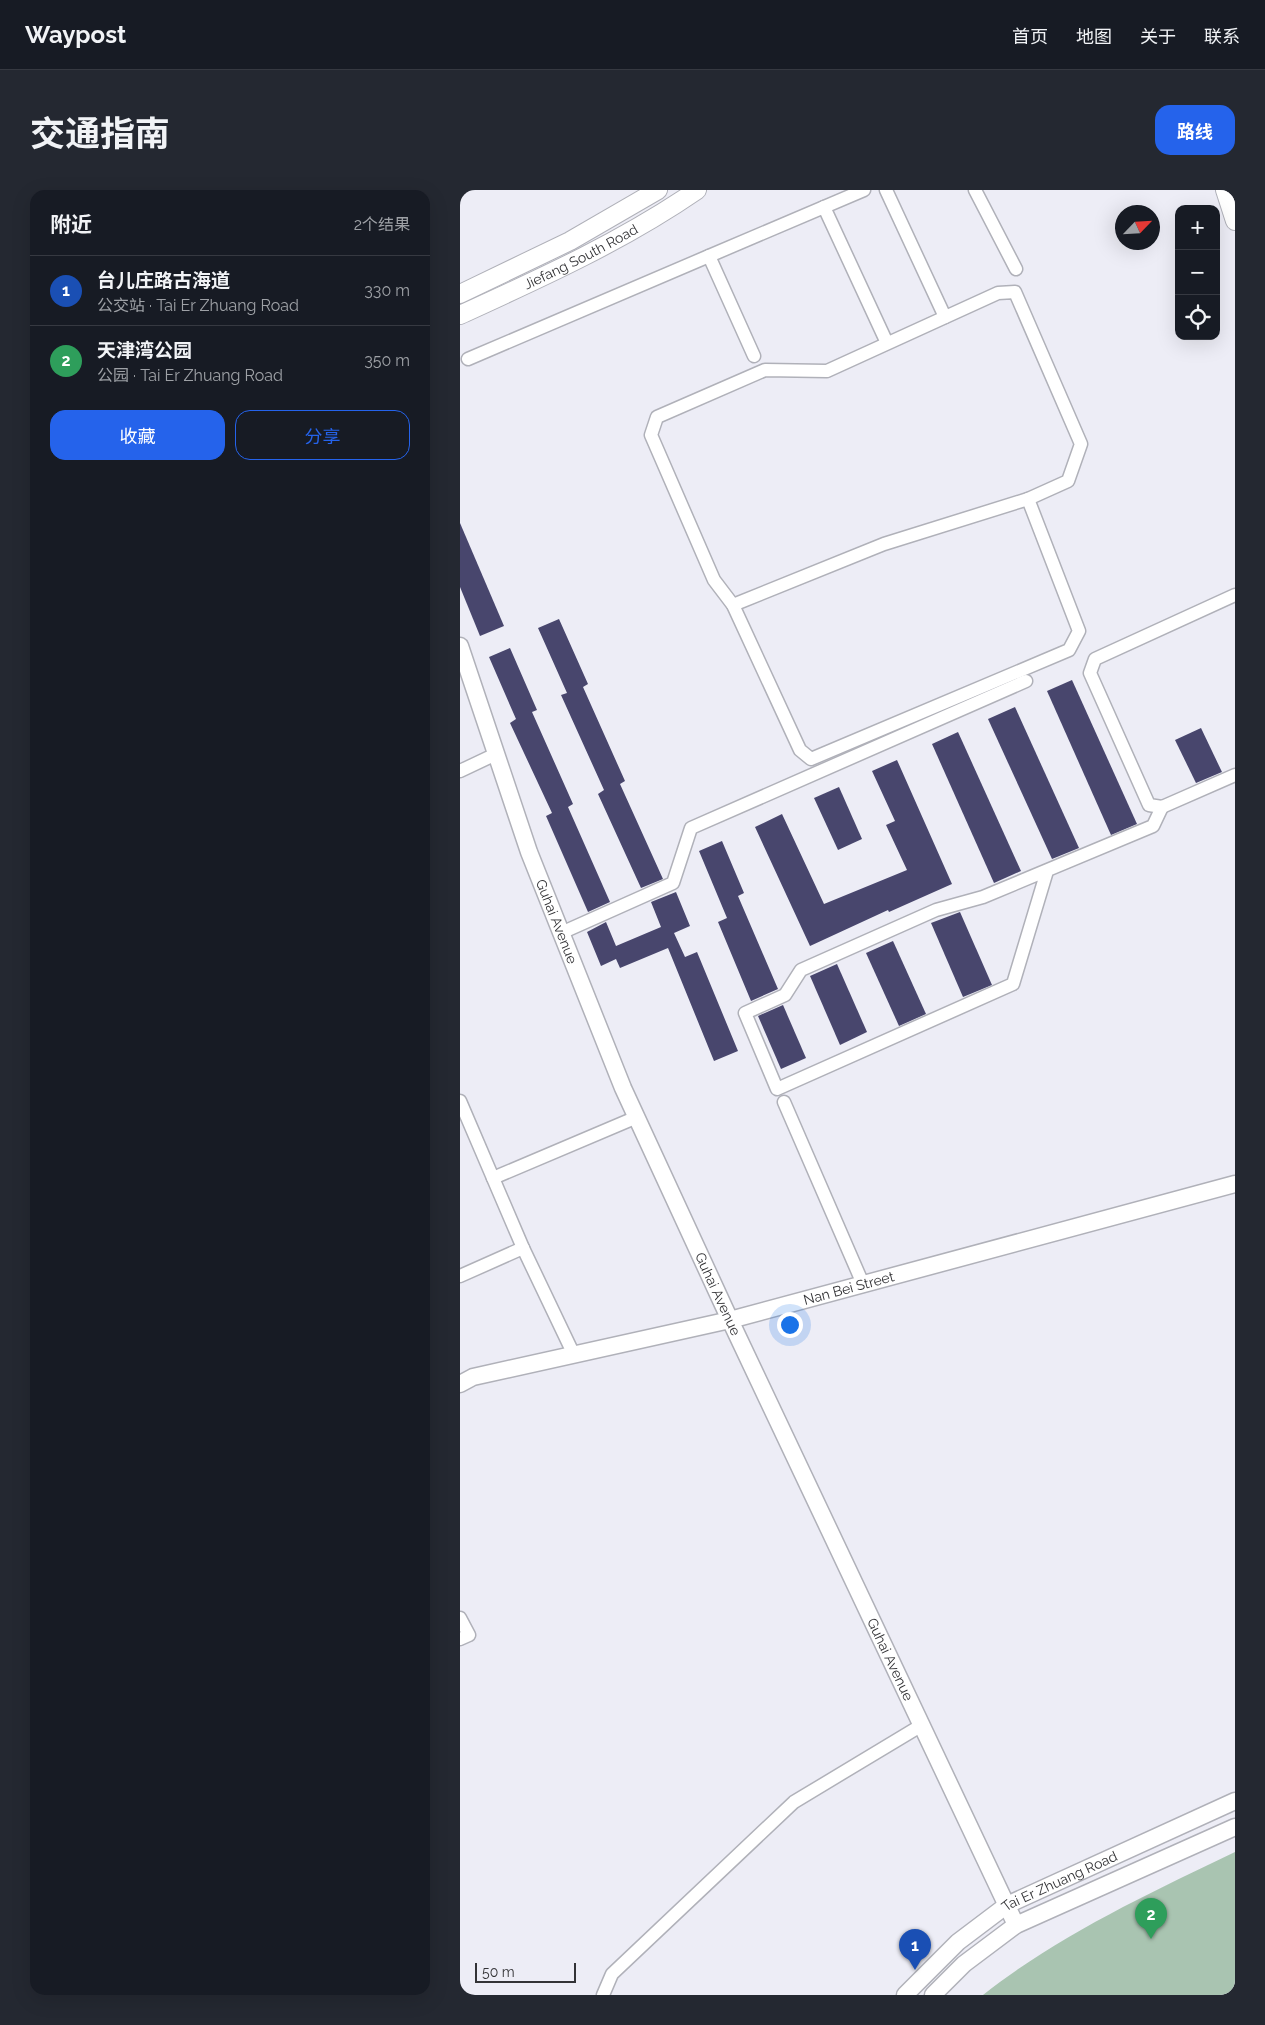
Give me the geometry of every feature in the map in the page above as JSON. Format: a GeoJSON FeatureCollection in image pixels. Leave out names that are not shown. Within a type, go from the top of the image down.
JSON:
{"type":"FeatureCollection","features":[{"type":"Feature","properties":{"kind":"main road","name":"Jiefang South Road"},"geometry":{"type":"LineString","coordinates":[[460,294],[570,241],[658,190]]}},
{"type":"Feature","properties":{"kind":"main road","name":"Jiefang South Road"},"geometry":{"type":"LineString","coordinates":[[460,314],[531,283],[584,256],[664,212],[697,190]]}},
{"type":"Feature","properties":{"kind":"main road"},"geometry":{"type":"LineString","coordinates":[[1225,190],[1235,222]]}},
{"type":"Feature","properties":{"kind":"street"},"geometry":{"type":"LineString","coordinates":[[468,359],[864,190]]}},
{"type":"Feature","properties":{"kind":"street"},"geometry":{"type":"LineString","coordinates":[[886,190],[945,317]]}},
{"type":"Feature","properties":{"kind":"street"},"geometry":{"type":"LineString","coordinates":[[975,190],[1016,269]]}},
{"type":"Feature","properties":{"kind":"street"},"geometry":{"type":"LineString","coordinates":[[824,207],[887,344]]}},
{"type":"Feature","properties":{"kind":"street"},"geometry":{"type":"LineString","coordinates":[[709,256],[754,356]]}},
{"type":"Feature","properties":{"kind":"street"},"geometry":{"type":"LineString","coordinates":[[733,604],[884,544],[1028,499],[1068,481],[1081,444],[1015,292],[998,293],[827,371],[765,370],[657,417],[651,435],[714,580],[733,604],[800,750],[811,759],[1069,650],[1079,631],[1028,499]]}},
{"type":"Feature","properties":{"kind":"street"},"geometry":{"type":"LineString","coordinates":[[1235,595],[1095,659],[1090,673],[1149,805],[1162,807],[1235,775]]}},
{"type":"Feature","properties":{"kind":"street","name":"Guhai Avenue"},"geometry":{"type":"LineString","coordinates":[[460,646],[529,852],[636,1117],[1016,1925]]}},
{"type":"Feature","properties":{"kind":"street"},"geometry":{"type":"LineString","coordinates":[[561,933],[673,884],[691,828],[1026,681]]}},
{"type":"Feature","properties":{"kind":"street"},"geometry":{"type":"LineString","coordinates":[[460,770],[496,754]]}},
{"type":"Feature","properties":{"kind":"street"},"geometry":{"type":"LineString","coordinates":[[1047,871],[1013,984],[778,1089],[745,1013],[785,994],[801,970],[936,910],[983,897],[1154,826],[1162,807]]}},
{"type":"Feature","properties":{"kind":"street"},"geometry":{"type":"LineString","coordinates":[[460,1101],[523,1248],[574,1355]]}},
{"type":"Feature","properties":{"kind":"street"},"geometry":{"type":"LineString","coordinates":[[784,1102],[863,1284]]}},
{"type":"Feature","properties":{"kind":"street"},"geometry":{"type":"LineString","coordinates":[[493,1178],[636,1117]]}},
{"type":"Feature","properties":{"kind":"street","name":"Nan Bei Street"},"geometry":{"type":"LineString","coordinates":[[460,1384],[473,1377],[730,1320],[1235,1184]]}},
{"type":"Feature","properties":{"kind":"street"},"geometry":{"type":"LineString","coordinates":[[460,1276],[523,1248]]}},
{"type":"Feature","properties":{"kind":"street"},"geometry":{"type":"LineString","coordinates":[[460,1618],[469,1635],[460,1639]]}},
{"type":"Feature","properties":{"kind":"street"},"geometry":{"type":"LineString","coordinates":[[603,1995],[612,1974],[794,1802],[922,1725]]}},
{"type":"Feature","properties":{"kind":"street","name":"Tai Er Zhuang Road"},"geometry":{"type":"LineString","coordinates":[[905,1995],[958,1942],[1007,1906],[1235,1801]]}},
{"type":"Feature","properties":{"kind":"street","name":"Tai Er Zhuang Road"},"geometry":{"type":"LineString","coordinates":[[933,1995],[964,1964],[1016,1925],[1235,1827]]}},
{"type":"Feature","properties":{"kind":"green space"},"geometry":{"type":"Polygon","coordinates":[[[1235,1852],[1235,1995],[983,1995],[1012,1973],[1073,1934],[1235,1852]]]}},
{"type":"Feature","properties":{"kind":"building"},"geometry":{"type":"Polygon","coordinates":[[[460,523],[504,626],[480,636],[460,587],[460,523]]]}},
{"type":"Feature","properties":{"kind":"building"},"geometry":{"type":"Polygon","coordinates":[[[559,619],[588,684],[583,687],[625,781],[620,784],[663,879],[641,888],[598,794],[604,790],[561,695],[567,693],[538,628],[559,619]]]}},
{"type":"Feature","properties":{"kind":"building"},"geometry":{"type":"Polygon","coordinates":[[[510,648],[537,710],[532,712],[573,804],[568,807],[610,902],[588,912],[546,816],[552,813],[510,723],[516,719],[489,657],[510,648]]]}},
{"type":"Feature","properties":{"kind":"building"},"geometry":{"type":"Polygon","coordinates":[[[1072,680],[1137,824],[1111,835],[1047,691],[1072,680]]]}},
{"type":"Feature","properties":{"kind":"building"},"geometry":{"type":"Polygon","coordinates":[[[1015,707],[1079,848],[1052,859],[988,719],[1015,707]]]}},
{"type":"Feature","properties":{"kind":"building"},"geometry":{"type":"Polygon","coordinates":[[[1201,728],[1222,772],[1196,783],[1175,740],[1201,728]]]}},
{"type":"Feature","properties":{"kind":"building"},"geometry":{"type":"Polygon","coordinates":[[[958,732],[1021,871],[994,883],[932,744],[958,732]]]}},
{"type":"Feature","properties":{"kind":"building"},"geometry":{"type":"Polygon","coordinates":[[[897,760],[952,884],[889,912],[888,910],[810,946],[755,827],[782,814],[824,904],[907,870],[886,825],[895,821],[872,771],[897,760]]]}},
{"type":"Feature","properties":{"kind":"building"},"geometry":{"type":"Polygon","coordinates":[[[839,787],[862,839],[838,850],[814,798],[839,787]]]}},
{"type":"Feature","properties":{"kind":"building"},"geometry":{"type":"Polygon","coordinates":[[[722,841],[744,893],[738,896],[778,989],[751,1001],[718,922],[727,918],[699,851],[722,841]]]}},
{"type":"Feature","properties":{"kind":"building"},"geometry":{"type":"Polygon","coordinates":[[[676,892],[690,926],[674,933],[685,957],[697,952],[738,1051],[714,1061],[668,948],[620,968],[616,959],[601,966],[587,932],[606,922],[616,946],[661,927],[651,902],[676,892]]]}},
{"type":"Feature","properties":{"kind":"building"},"geometry":{"type":"Polygon","coordinates":[[[960,912],[992,985],[963,997],[931,923],[960,912]]]}},
{"type":"Feature","properties":{"kind":"building"},"geometry":{"type":"Polygon","coordinates":[[[893,941],[926,1014],[899,1026],[866,953],[893,941]]]}},
{"type":"Feature","properties":{"kind":"building"},"geometry":{"type":"Polygon","coordinates":[[[837,964],[867,1032],[840,1045],[810,976],[837,964]]]}},
{"type":"Feature","properties":{"kind":"building"},"geometry":{"type":"Polygon","coordinates":[[[783,1005],[806,1058],[781,1069],[758,1016],[783,1005]]]}},
{"type":"Feature","properties":{"kind":"place","name":"天津湾公园"},"geometry":{"type":"Point","coordinates":[1151,1939]}},
{"type":"Feature","properties":{"kind":"place","name":"台儿庄路古海道"},"geometry":{"type":"Point","coordinates":[915,1970]}}]}
